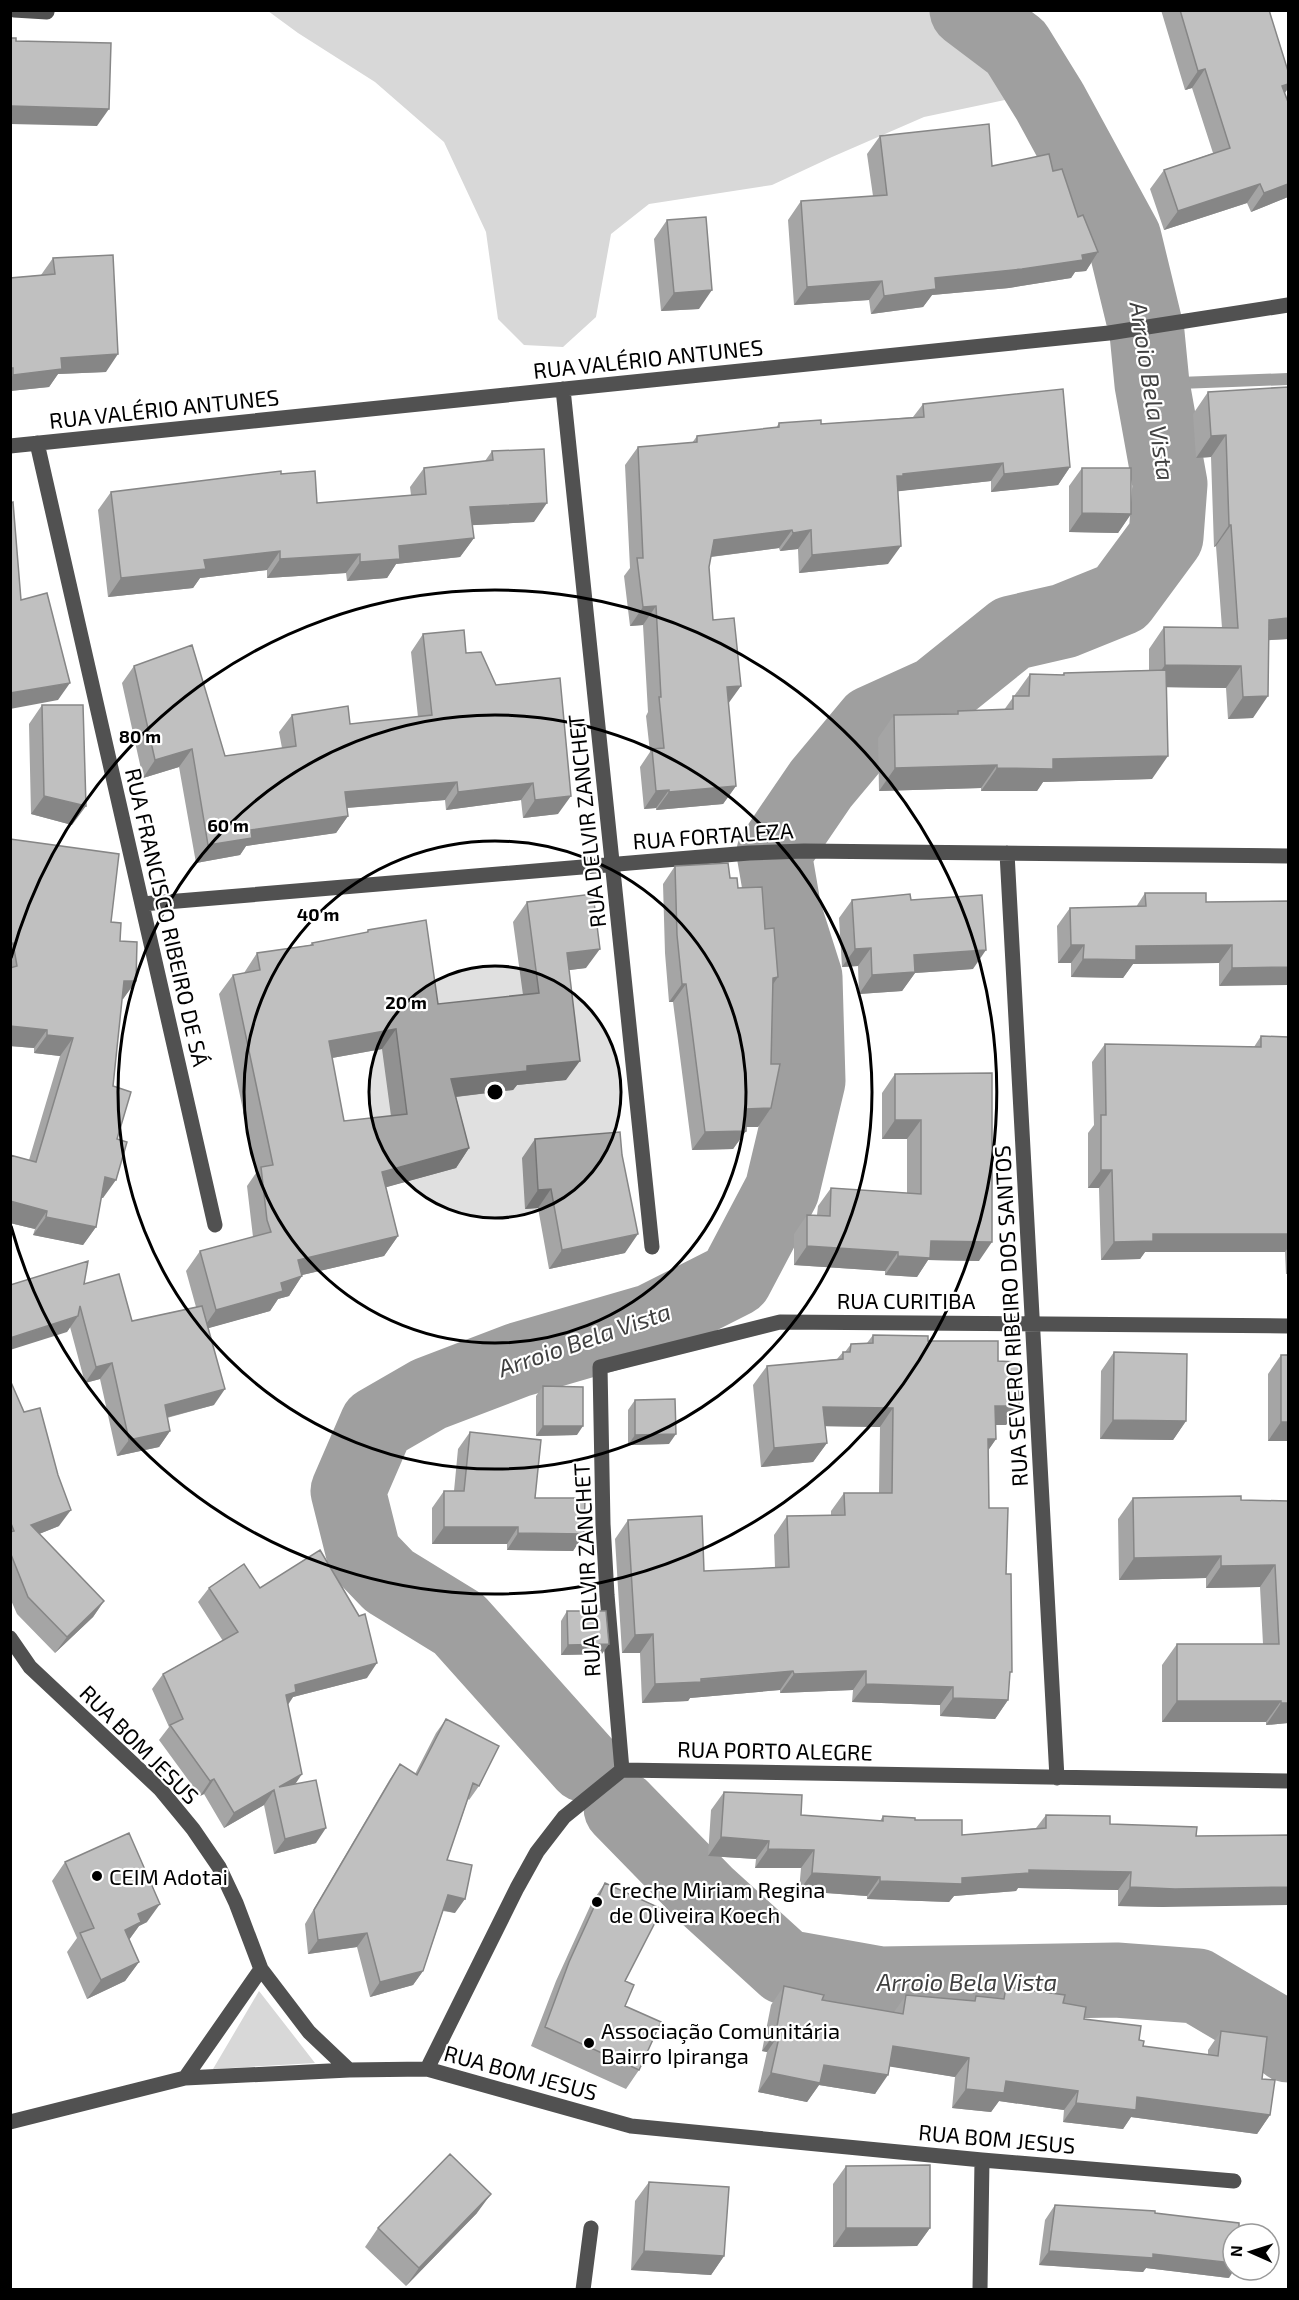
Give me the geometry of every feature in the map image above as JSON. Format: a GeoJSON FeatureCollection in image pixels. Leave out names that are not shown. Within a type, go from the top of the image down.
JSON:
{"type":"FeatureCollection","features":[{"type":"Feature","properties":{"kind":"street"},"geometry":{"type":"LineString","coordinates":[[14,10],[47,12]]}},
{"type":"Feature","properties":{"kind":"street","name":"RUA VALÉRIO ANTUNES"},"geometry":{"type":"LineString","coordinates":[[10,446],[1109,333],[1288,305]]}},
{"type":"Feature","properties":{"kind":"street","name":"RUA DELVIR ZANCHET"},"geometry":{"type":"LineString","coordinates":[[563,389],[652,1247]]}},
{"type":"Feature","properties":{"kind":"street","name":"RUA FRANCISCO RIBEIRO DE SÁ"},"geometry":{"type":"LineString","coordinates":[[37,443],[215,1225]]}},
{"type":"Feature","properties":{"kind":"street","name":"RUA FORTALEZA"},"geometry":{"type":"LineString","coordinates":[[142,903],[749,853],[804,851],[1288,856]]}},
{"type":"Feature","properties":{"kind":"street","name":"RUA SEVERO RIBEIRO DOS SANTOS"},"geometry":{"type":"LineString","coordinates":[[1007,853],[1057,1778]]}},
{"type":"Feature","properties":{"kind":"street","name":"RUA CURITIBA"},"geometry":{"type":"LineString","coordinates":[[600,1367],[780,1322],[1288,1326]]}},
{"type":"Feature","properties":{"kind":"street","name":"RUA DELVIR ZANCHET"},"geometry":{"type":"LineString","coordinates":[[600,1367],[603,1536],[622,1770]]}},
{"type":"Feature","properties":{"kind":"street","name":"RUA BOM JESUS"},"geometry":{"type":"LineString","coordinates":[[10,1638],[30,1667],[160,1789],[193,1830],[219,1867],[236,1903],[261,1969],[309,2032],[349,2070],[427,2069],[631,2126],[982,2160],[1234,2181]]}},
{"type":"Feature","properties":{"kind":"street"},"geometry":{"type":"LineString","coordinates":[[427,2069],[537,1852],[564,1817],[622,1770]]}},
{"type":"Feature","properties":{"kind":"street","name":"RUA PORTO ALEGRE"},"geometry":{"type":"LineString","coordinates":[[622,1770],[1288,1781]]}},
{"type":"Feature","properties":{"kind":"street"},"geometry":{"type":"LineString","coordinates":[[185,2078],[261,1969]]}},
{"type":"Feature","properties":{"kind":"street"},"geometry":{"type":"LineString","coordinates":[[10,2122],[185,2078],[349,2070]]}},
{"type":"Feature","properties":{"kind":"street"},"geometry":{"type":"LineString","coordinates":[[980,2289],[982,2160]]}},
{"type":"Feature","properties":{"kind":"street"},"geometry":{"type":"LineString","coordinates":[[583,2289],[591,2228]]}},
{"type":"Feature","properties":{"kind":"shaded area"},"geometry":{"type":"Polygon","coordinates":[[[268,11],[1008,11],[1057,63],[1033,94],[924,117],[772,185],[649,204],[611,234],[596,317],[563,347],[524,345],[498,319],[486,232],[444,142],[375,82],[268,11]]]}},
{"type":"Feature","properties":{"kind":"shaded area"},"geometry":{"type":"Polygon","coordinates":[[[259,1991],[315,2063],[213,2069],[259,1991]]]}},
{"type":"Feature","properties":{"kind":"building"},"geometry":{"type":"Polygon","coordinates":[[[1180,10],[1269,10],[1288,71],[1288,84],[1282,86],[1288,102],[1288,184],[1264,193],[1260,184],[1178,211],[1164,170],[1230,148],[1205,69],[1198,71],[1180,10]]]}},
{"type":"Feature","properties":{"kind":"building"},"geometry":{"type":"Polygon","coordinates":[[[10,38],[16,38],[16,41],[111,43],[109,109],[12,106],[10,133],[10,38]]]}},
{"type":"Feature","properties":{"kind":"building"},"geometry":{"type":"Polygon","coordinates":[[[989,124],[992,166],[1049,154],[1053,171],[1062,169],[1078,217],[1083,215],[1098,252],[1082,255],[1083,260],[935,278],[936,289],[884,296],[882,281],[807,287],[801,201],[887,195],[880,136],[989,124]]]}},
{"type":"Feature","properties":{"kind":"building"},"geometry":{"type":"Polygon","coordinates":[[[706,217],[712,290],[674,293],[667,220],[706,217]]]}},
{"type":"Feature","properties":{"kind":"building"},"geometry":{"type":"Polygon","coordinates":[[[113,255],[118,354],[61,358],[62,369],[13,375],[13,368],[10,368],[10,278],[55,274],[53,258],[113,255]]]}},
{"type":"Feature","properties":{"kind":"building"},"geometry":{"type":"Polygon","coordinates":[[[1288,387],[1288,618],[1269,620],[1268,696],[1243,697],[1241,666],[1165,665],[1164,627],[1238,628],[1231,525],[1229,525],[1226,435],[1211,436],[1208,392],[1288,387]]]}},
{"type":"Feature","properties":{"kind":"building"},"geometry":{"type":"Polygon","coordinates":[[[1063,389],[1070,467],[1004,474],[1003,463],[897,476],[901,546],[812,555],[811,530],[793,533],[792,530],[714,540],[709,567],[713,620],[734,618],[741,686],[727,687],[736,786],[669,792],[669,790],[656,791],[652,749],[664,748],[659,697],[661,697],[656,606],[643,607],[637,558],[643,558],[638,447],[697,442],[697,436],[779,427],[779,423],[821,420],[821,424],[924,417],[923,404],[1063,389]]]}},
{"type":"Feature","properties":{"kind":"building"},"geometry":{"type":"Polygon","coordinates":[[[544,449],[547,503],[470,507],[474,538],[399,546],[400,559],[360,562],[360,554],[280,559],[280,551],[204,560],[206,569],[121,578],[111,492],[281,471],[281,474],[315,471],[317,503],[426,494],[424,468],[493,460],[492,451],[544,449]]]}},
{"type":"Feature","properties":{"kind":"building"},"geometry":{"type":"Polygon","coordinates":[[[1082,468],[1131,468],[1131,514],[1082,513],[1082,468]]]}},
{"type":"Feature","properties":{"kind":"building"},"geometry":{"type":"Polygon","coordinates":[[[13,502],[21,600],[47,593],[70,683],[10,693],[10,503],[13,502]]]}},
{"type":"Feature","properties":{"kind":"building"},"geometry":{"type":"Polygon","coordinates":[[[464,630],[466,653],[481,652],[496,685],[560,678],[571,796],[535,800],[533,783],[458,792],[457,782],[345,792],[348,816],[251,830],[252,838],[208,845],[192,749],[155,760],[134,666],[192,645],[225,756],[296,746],[292,715],[348,706],[350,724],[432,715],[423,634],[464,630]]]}},
{"type":"Feature","properties":{"kind":"building"},"geometry":{"type":"Polygon","coordinates":[[[1166,670],[1168,756],[1053,759],[1053,769],[997,768],[997,765],[895,768],[894,715],[958,714],[958,711],[1013,709],[1013,696],[1029,696],[1030,674],[1064,675],[1064,673],[1166,670]]]}},
{"type":"Feature","properties":{"kind":"building"},"geometry":{"type":"Polygon","coordinates":[[[42,705],[83,705],[86,806],[44,796],[42,705]]]}},
{"type":"Feature","properties":{"kind":"building"},"geometry":{"type":"Polygon","coordinates":[[[10,839],[119,854],[111,922],[121,923],[120,941],[137,942],[136,981],[124,981],[113,1086],[131,1092],[117,1139],[127,1142],[116,1180],[105,1177],[96,1227],[46,1217],[47,1211],[10,1201],[10,1155],[36,1162],[73,1038],[47,1035],[47,1030],[10,1026],[10,968],[17,966],[13,943],[10,944],[10,839]]]}},
{"type":"Feature","properties":{"kind":"building"},"geometry":{"type":"Polygon","coordinates":[[[728,863],[730,878],[737,878],[738,888],[762,887],[765,929],[774,928],[778,977],[773,978],[771,1064],[780,1064],[771,1108],[746,1109],[746,1131],[705,1132],[686,984],[682,984],[677,935],[675,866],[728,863]]]}},
{"type":"Feature","properties":{"kind":"building"},"geometry":{"type":"Polygon","coordinates":[[[1145,893],[1206,893],[1206,902],[1288,901],[1288,967],[1232,968],[1232,945],[1136,946],[1136,960],[1083,959],[1084,945],[1071,945],[1070,908],[1146,906],[1145,893]]]}},
{"type":"Feature","properties":{"kind":"building"},"geometry":{"type":"Polygon","coordinates":[[[593,894],[600,949],[567,953],[580,1061],[527,1066],[527,1071],[451,1079],[469,1148],[382,1172],[398,1236],[298,1260],[302,1276],[281,1283],[283,1291],[216,1310],[200,1251],[271,1232],[267,1220],[261,1167],[273,1165],[233,975],[260,970],[257,953],[313,945],[312,943],[368,932],[368,930],[426,920],[438,1004],[539,993],[527,902],[593,894]],[[396,1029],[329,1041],[344,1121],[407,1114],[396,1029]]]}},
{"type":"Feature","properties":{"kind":"building"},"geometry":{"type":"Polygon","coordinates":[[[910,894],[911,900],[982,895],[986,950],[914,955],[915,972],[872,975],[871,948],[855,949],[852,900],[910,894]]]}},
{"type":"Feature","properties":{"kind":"building"},"geometry":{"type":"Polygon","coordinates":[[[1261,1036],[1288,1037],[1288,1234],[1153,1234],[1153,1241],[1114,1242],[1112,1170],[1101,1170],[1101,1115],[1106,1115],[1105,1044],[1261,1047],[1261,1036]]]}},
{"type":"Feature","properties":{"kind":"building"},"geometry":{"type":"Polygon","coordinates":[[[992,1073],[992,1242],[931,1241],[930,1258],[898,1256],[898,1252],[807,1246],[807,1215],[830,1216],[831,1188],[921,1194],[921,1120],[895,1120],[895,1074],[992,1073]]]}},
{"type":"Feature","properties":{"kind":"building"},"geometry":{"type":"Polygon","coordinates":[[[620,1132],[622,1155],[638,1234],[562,1250],[551,1189],[538,1190],[535,1139],[620,1132]]]}},
{"type":"Feature","properties":{"kind":"building"},"geometry":{"type":"Polygon","coordinates":[[[88,1261],[84,1284],[119,1274],[132,1321],[202,1306],[225,1389],[165,1405],[170,1431],[129,1440],[112,1363],[96,1367],[80,1306],[78,1316],[10,1338],[10,1285],[88,1261]]]}},
{"type":"Feature","properties":{"kind":"building"},"geometry":{"type":"Polygon","coordinates":[[[873,1335],[928,1336],[928,1341],[998,1341],[998,1361],[1019,1362],[1019,1406],[995,1406],[996,1439],[988,1439],[989,1508],[1008,1508],[1006,1574],[1011,1574],[1012,1672],[1010,1672],[1008,1700],[953,1698],[953,1687],[866,1684],[866,1671],[794,1674],[793,1671],[701,1679],[701,1682],[655,1684],[653,1634],[635,1635],[628,1520],[702,1516],[704,1571],[789,1567],[787,1516],[845,1515],[844,1493],[892,1493],[893,1408],[823,1407],[827,1443],[774,1448],[767,1366],[843,1359],[843,1352],[850,1352],[851,1344],[873,1343],[873,1335]]]}},
{"type":"Feature","properties":{"kind":"building"},"geometry":{"type":"Polygon","coordinates":[[[1114,1352],[1187,1354],[1186,1421],[1113,1420],[1114,1352]]]}},
{"type":"Feature","properties":{"kind":"building"},"geometry":{"type":"Polygon","coordinates":[[[1281,1355],[1288,1355],[1288,1422],[1281,1422],[1281,1355]]]}},
{"type":"Feature","properties":{"kind":"building"},"geometry":{"type":"Polygon","coordinates":[[[10,1380],[24,1412],[40,1408],[58,1475],[71,1510],[31,1525],[104,1601],[67,1637],[28,1597],[10,1552],[10,1532],[14,1531],[10,1521],[10,1380]]]}},
{"type":"Feature","properties":{"kind":"building"},"geometry":{"type":"Polygon","coordinates":[[[543,1386],[583,1387],[583,1426],[543,1426],[543,1386]]]}},
{"type":"Feature","properties":{"kind":"building"},"geometry":{"type":"Polygon","coordinates":[[[675,1399],[676,1434],[635,1435],[635,1400],[675,1399]]]}},
{"type":"Feature","properties":{"kind":"building"},"geometry":{"type":"Polygon","coordinates":[[[470,1432],[541,1440],[535,1498],[585,1498],[584,1534],[518,1533],[518,1527],[444,1527],[444,1491],[464,1491],[470,1432]]]}},
{"type":"Feature","properties":{"kind":"building"},"geometry":{"type":"Polygon","coordinates":[[[1241,1496],[1241,1500],[1288,1501],[1288,1703],[1281,1703],[1281,1701],[1177,1701],[1177,1644],[1279,1644],[1275,1565],[1221,1566],[1221,1556],[1134,1558],[1133,1498],[1241,1496]]]}},
{"type":"Feature","properties":{"kind":"building"},"geometry":{"type":"Polygon","coordinates":[[[320,1550],[359,1616],[365,1614],[377,1663],[295,1685],[296,1692],[286,1695],[302,1774],[279,1787],[316,1780],[326,1828],[285,1839],[274,1790],[234,1813],[214,1779],[210,1781],[170,1725],[183,1719],[163,1674],[238,1632],[209,1588],[244,1564],[260,1588],[320,1550]]]}},
{"type":"Feature","properties":{"kind":"building"},"geometry":{"type":"Polygon","coordinates":[[[567,1611],[606,1611],[609,1644],[568,1645],[567,1611]]]}},
{"type":"Feature","properties":{"kind":"building"},"geometry":{"type":"Polygon","coordinates":[[[446,1719],[499,1746],[479,1786],[473,1783],[447,1860],[472,1865],[465,1899],[448,1895],[423,1971],[380,1982],[367,1933],[318,1940],[314,1910],[400,1764],[417,1775],[446,1719]]]}},
{"type":"Feature","properties":{"kind":"building"},"geometry":{"type":"Polygon","coordinates":[[[724,1792],[802,1795],[801,1815],[883,1821],[883,1816],[915,1818],[915,1820],[962,1820],[962,1835],[1046,1828],[1046,1815],[1110,1816],[1110,1824],[1197,1827],[1196,1836],[1288,1835],[1288,1887],[1175,1889],[1130,1887],[1131,1872],[1029,1870],[1029,1873],[962,1878],[962,1884],[880,1881],[880,1877],[812,1873],[814,1850],[768,1849],[769,1841],[721,1837],[724,1792]]]}},
{"type":"Feature","properties":{"kind":"building"},"geometry":{"type":"Polygon","coordinates":[[[129,1833],[160,1904],[138,1914],[141,1922],[125,1930],[139,1962],[101,1980],[80,1933],[94,1928],[65,1862],[129,1833]]]}},
{"type":"Feature","properties":{"kind":"building"},"geometry":{"type":"Polygon","coordinates":[[[605,1883],[662,1909],[625,1981],[634,1985],[625,2006],[661,2022],[639,2070],[545,2027],[569,1962],[605,1883]]]}},
{"type":"Feature","properties":{"kind":"building"},"geometry":{"type":"Polygon","coordinates":[[[784,1986],[824,1995],[822,2000],[903,2014],[906,1995],[975,2001],[976,1996],[1004,1999],[1006,1987],[1065,1995],[1063,2003],[1086,2007],[1084,2019],[1141,2026],[1139,2040],[1144,2041],[1143,2046],[1218,2056],[1221,2031],[1267,2037],[1262,2079],[1275,2080],[1270,2115],[1137,2097],[1136,2110],[1076,2103],[1078,2091],[1006,2081],[1004,2093],[966,2089],[969,2058],[893,2046],[888,2075],[824,2065],[820,2083],[771,2073],[780,2033],[776,2032],[784,1986]]]}},
{"type":"Feature","properties":{"kind":"building"},"geometry":{"type":"Polygon","coordinates":[[[450,2154],[491,2194],[419,2268],[378,2228],[450,2154]]]}},
{"type":"Feature","properties":{"kind":"building"},"geometry":{"type":"Polygon","coordinates":[[[930,2165],[930,2228],[846,2228],[846,2166],[930,2165]]]}},
{"type":"Feature","properties":{"kind":"building"},"geometry":{"type":"Polygon","coordinates":[[[649,2182],[729,2187],[724,2256],[644,2251],[649,2182]]]}},
{"type":"Feature","properties":{"kind":"building"},"geometry":{"type":"Polygon","coordinates":[[[1055,2205],[1155,2211],[1155,2213],[1231,2222],[1221,2222],[1221,2262],[1153,2254],[1153,2258],[1049,2251],[1055,2205]]]}},
{"type":"Feature","properties":{"kind":"waterway","name":"Arroio Bela Vista"},"geometry":{"type":"LineString","coordinates":[[585,1765],[459,1624],[389,1581],[364,1555],[348,1491],[377,1424],[429,1394],[518,1360],[652,1321],[735,1279],[782,1190],[808,1081],[805,977],[784,911],[774,853],[821,784],[872,723],[936,694],[1012,633],[1064,621],[1121,598],[1166,537],[1170,484],[1152,384],[1147,333],[1124,238],[1050,102],[1016,47],[967,10]]}},
{"type":"Feature","properties":{"kind":"waterway"},"geometry":{"type":"LineString","coordinates":[[1152,384],[1288,379]]}},
{"type":"Feature","properties":{"kind":"waterway","name":"Arroio Bela Vista"},"geometry":{"type":"LineString","coordinates":[[621,1808],[706,1895],[785,1967],[880,1984],[1116,1980],[1197,1986],[1270,2029],[1288,2045]]}},
{"type":"Feature","properties":{"kind":"place","name":"CEIM Adotai"},"geometry":{"type":"Point","coordinates":[97,1876]}},
{"type":"Feature","properties":{"kind":"place","name":"Creche Miriam Regina de Oliveira Koech"},"geometry":{"type":"Point","coordinates":[597,1902]}},
{"type":"Feature","properties":{"kind":"place","name":"Associação Comunitária Bairro Ipiranga"},"geometry":{"type":"Point","coordinates":[589,2043]}}]}
